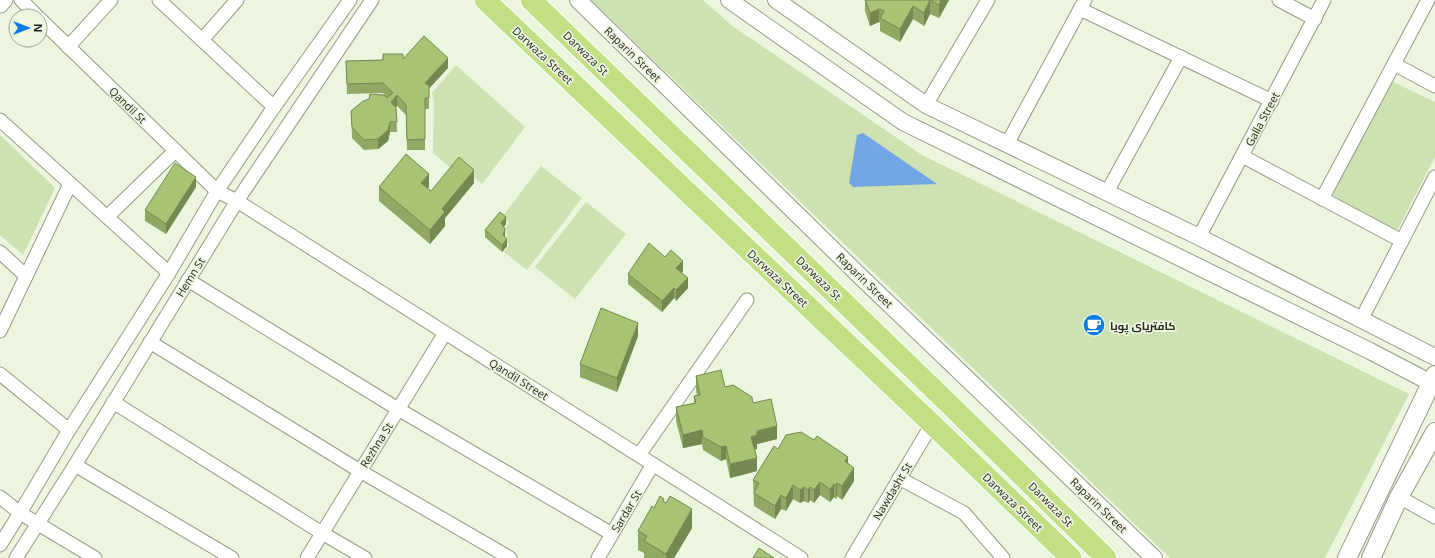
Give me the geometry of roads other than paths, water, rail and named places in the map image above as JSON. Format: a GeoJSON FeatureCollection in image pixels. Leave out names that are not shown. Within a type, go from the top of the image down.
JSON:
{"type":"FeatureCollection","features":[{"type":"Feature","properties":{"kind":"highway","name":"Darwaza Street"},"geometry":{"type":"LineString","coordinates":[[485,0],[932,424],[1070,558]]}},
{"type":"Feature","properties":{"kind":"highway","name":"Darwaza St"},"geometry":{"type":"LineString","coordinates":[[531,0],[1106,558]]}},
{"type":"Feature","properties":{"kind":"highway"},"geometry":{"type":"LineString","coordinates":[[721,224],[741,203]]}},
{"type":"Feature","properties":{"kind":"main road"},"geometry":{"type":"LineString","coordinates":[[1347,558],[1434,381]]}},
{"type":"Feature","properties":{"kind":"main road"},"geometry":{"type":"LineString","coordinates":[[1372,558],[1399,497],[1435,432]]}},
{"type":"Feature","properties":{"kind":"street"},"geometry":{"type":"LineString","coordinates":[[20,0],[28,8]]}},
{"type":"Feature","properties":{"kind":"street"},"geometry":{"type":"LineString","coordinates":[[68,47],[112,0]]}},
{"type":"Feature","properties":{"kind":"street"},"geometry":{"type":"LineString","coordinates":[[159,0],[274,107]]}},
{"type":"Feature","properties":{"kind":"street"},"geometry":{"type":"LineString","coordinates":[[202,40],[237,0]]}},
{"type":"Feature","properties":{"kind":"street","name":"Hemn St"},"geometry":{"type":"LineString","coordinates":[[0,545],[69,430],[168,273],[217,191],[274,107],[350,0]]}},
{"type":"Feature","properties":{"kind":"street","name":"Hemn St"},"geometry":{"type":"LineString","coordinates":[[16,558],[75,465],[237,201],[372,0]]}},
{"type":"Feature","properties":{"kind":"street","name":"Raparin Street"},"geometry":{"type":"LineString","coordinates":[[578,0],[862,278],[1154,558]]}},
{"type":"Feature","properties":{"kind":"street"},"geometry":{"type":"LineString","coordinates":[[729,0],[903,122],[1434,381]]}},
{"type":"Feature","properties":{"kind":"street"},"geometry":{"type":"LineString","coordinates":[[776,0],[926,105],[1199,237],[1435,357]]}},
{"type":"Feature","properties":{"kind":"street"},"geometry":{"type":"LineString","coordinates":[[926,105],[988,0]]}},
{"type":"Feature","properties":{"kind":"street"},"geometry":{"type":"LineString","coordinates":[[1279,0],[1314,19]]}},
{"type":"Feature","properties":{"kind":"street","name":"Galla Street"},"geometry":{"type":"LineString","coordinates":[[1199,237],[1324,0]]}},
{"type":"Feature","properties":{"kind":"street"},"geometry":{"type":"LineString","coordinates":[[1322,199],[1428,0]]}},
{"type":"Feature","properties":{"kind":"street"},"geometry":{"type":"LineString","coordinates":[[1007,144],[1083,4],[1181,57],[1272,100]]}},
{"type":"Feature","properties":{"kind":"street","name":"Qandil St"},"geometry":{"type":"LineString","coordinates":[[48,27],[217,191],[237,201]]}},
{"type":"Feature","properties":{"kind":"street"},"geometry":{"type":"LineString","coordinates":[[1107,192],[1181,57]]}},
{"type":"Feature","properties":{"kind":"street"},"geometry":{"type":"LineString","coordinates":[[1394,64],[1435,86]]}},
{"type":"Feature","properties":{"kind":"street"},"geometry":{"type":"LineString","coordinates":[[0,120],[168,273]]}},
{"type":"Feature","properties":{"kind":"street"},"geometry":{"type":"LineString","coordinates":[[107,217],[175,151]]}},
{"type":"Feature","properties":{"kind":"street"},"geometry":{"type":"LineString","coordinates":[[1242,156],[1402,241]]}},
{"type":"Feature","properties":{"kind":"street"},"geometry":{"type":"LineString","coordinates":[[1360,320],[1435,177]]}},
{"type":"Feature","properties":{"kind":"street"},"geometry":{"type":"LineString","coordinates":[[0,331],[70,184]]}},
{"type":"Feature","properties":{"kind":"street","name":"Qandil Street"},"geometry":{"type":"LineString","coordinates":[[237,201],[801,558]]}},
{"type":"Feature","properties":{"kind":"street"},"geometry":{"type":"LineString","coordinates":[[0,252],[26,276]]}},
{"type":"Feature","properties":{"kind":"street"},"geometry":{"type":"LineString","coordinates":[[188,280],[398,409],[612,534]]}},
{"type":"Feature","properties":{"kind":"street"},"geometry":{"type":"LineString","coordinates":[[639,455],[747,300]]}},
{"type":"Feature","properties":{"kind":"street","name":"Rezhna St"},"geometry":{"type":"LineString","coordinates":[[307,558],[445,333]]}},
{"type":"Feature","properties":{"kind":"street"},"geometry":{"type":"LineString","coordinates":[[150,342],[360,471],[510,558]]}},
{"type":"Feature","properties":{"kind":"street"},"geometry":{"type":"LineString","coordinates":[[0,374],[69,430]]}},
{"type":"Feature","properties":{"kind":"street"},"geometry":{"type":"LineString","coordinates":[[113,402],[322,533],[365,558]]}},
{"type":"Feature","properties":{"kind":"street","name":"Nawdasht St"},"geometry":{"type":"LineString","coordinates":[[852,558],[932,424]]}},
{"type":"Feature","properties":{"kind":"street","name":"Sardar St"},"geometry":{"type":"LineString","coordinates":[[598,558],[653,464]]}},
{"type":"Feature","properties":{"kind":"street"},"geometry":{"type":"LineString","coordinates":[[75,465],[232,558]]}},
{"type":"Feature","properties":{"kind":"street"},"geometry":{"type":"LineString","coordinates":[[899,478],[964,513],[1003,558]]}},
{"type":"Feature","properties":{"kind":"street"},"geometry":{"type":"LineString","coordinates":[[0,497],[20,513],[95,558]]}},
{"type":"Feature","properties":{"kind":"street"},"geometry":{"type":"LineString","coordinates":[[1399,497],[1435,517]]}},
{"type":"Feature","properties":{"kind":"water"},"geometry":{"type":"Polygon","coordinates":[[[863,133],[937,184],[853,187],[849,183],[857,135],[863,133]]]}},
{"type":"Feature","properties":{"kind":"place","name":"کافتریای پویا"},"geometry":{"type":"Point","coordinates":[1094,325]}}]}
